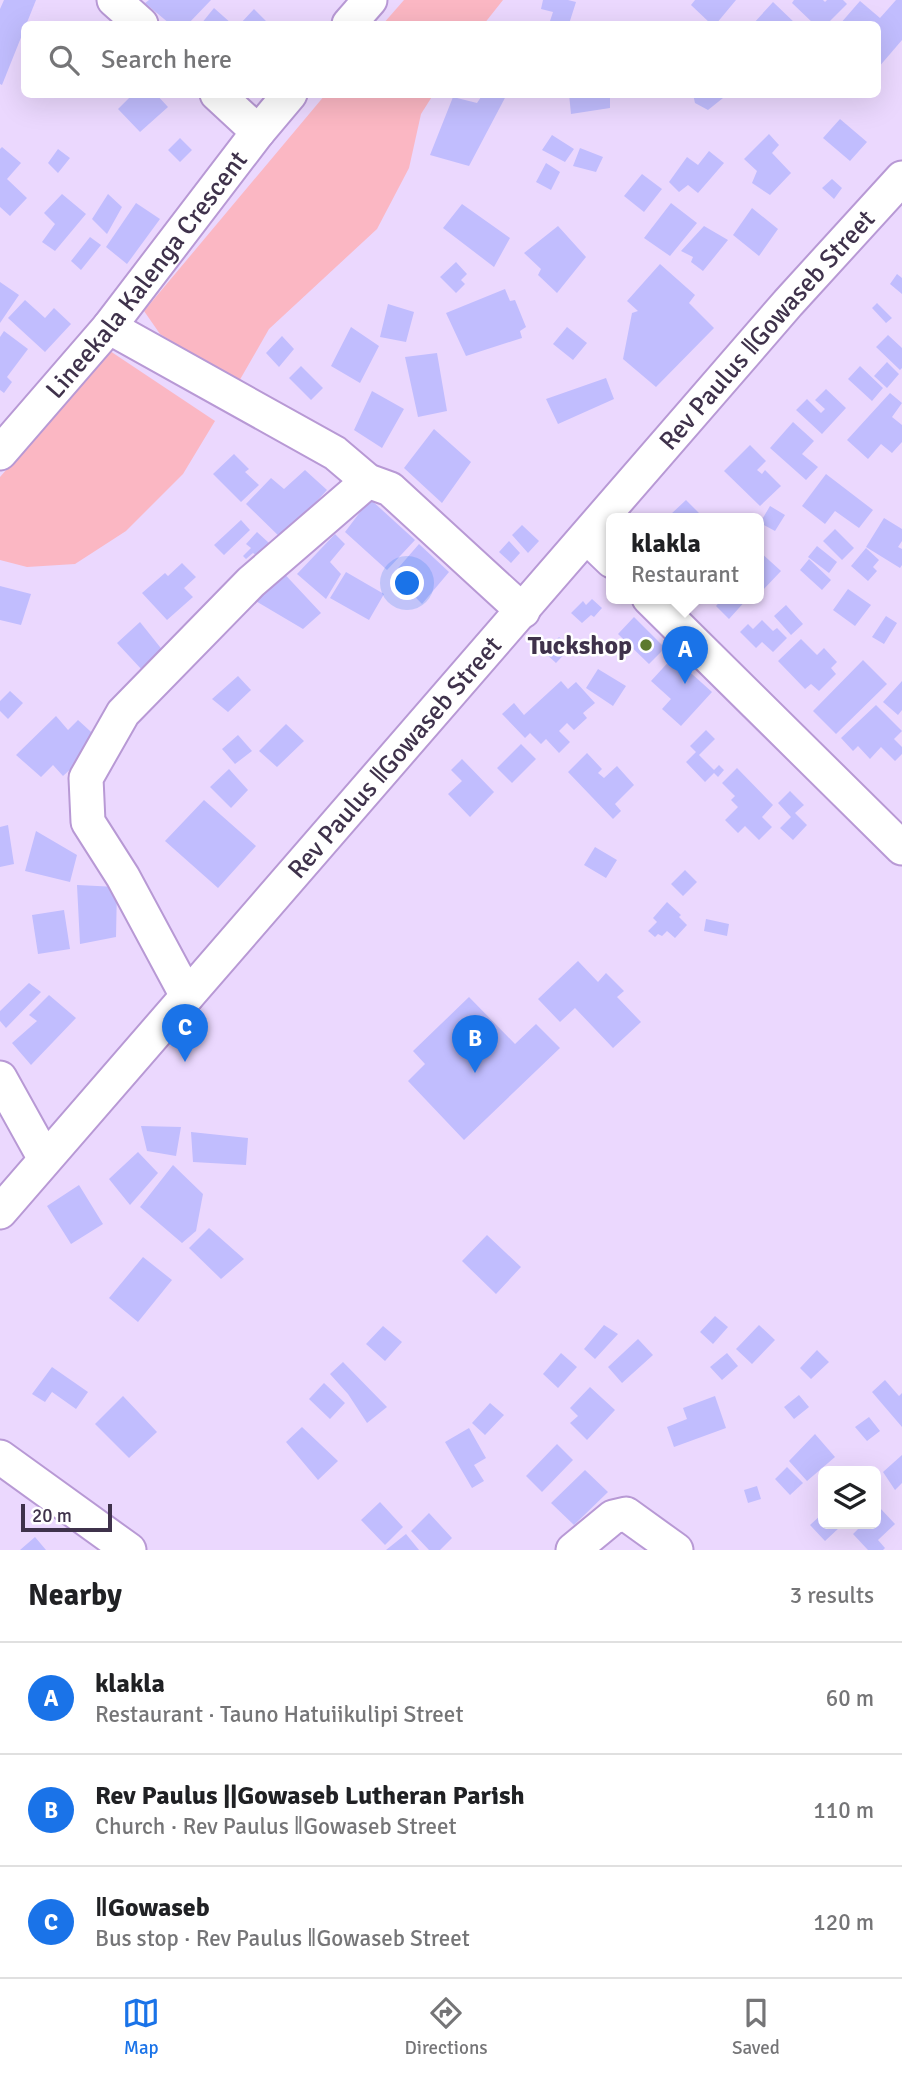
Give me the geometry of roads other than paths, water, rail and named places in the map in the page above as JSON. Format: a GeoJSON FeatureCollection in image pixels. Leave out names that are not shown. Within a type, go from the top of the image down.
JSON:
{"type":"FeatureCollection","features":[{"type":"Feature","properties":{"kind":"street"},"geometry":{"type":"LineString","coordinates":[[114,0],[138,21]]}},
{"type":"Feature","properties":{"kind":"street"},"geometry":{"type":"LineString","coordinates":[[352,21],[370,0]]}},
{"type":"Feature","properties":{"kind":"street"},"geometry":{"type":"LineString","coordinates":[[221,98],[258,132]]}},
{"type":"Feature","properties":{"kind":"street","name":"Lineekala Kalenga Crescent"},"geometry":{"type":"LineString","coordinates":[[0,453],[109,327],[287,98]]}},
{"type":"Feature","properties":{"kind":"street"},"geometry":{"type":"LineString","coordinates":[[871,211],[902,152]]}},
{"type":"Feature","properties":{"kind":"street","name":"Rev Paulus ǁGowaseb Street"},"geometry":{"type":"LineString","coordinates":[[608,513],[788,303],[902,178]]}},
{"type":"Feature","properties":{"kind":"street"},"geometry":{"type":"LineString","coordinates":[[109,327],[335,453],[368,481],[390,489],[523,611]]}},
{"type":"Feature","properties":{"kind":"street"},"geometry":{"type":"LineString","coordinates":[[187,996],[122,877],[88,822],[86,778],[123,713],[251,582],[368,481]]}},
{"type":"Feature","properties":{"kind":"street","name":"Rev Paulus ǁGowaseb Street"},"geometry":{"type":"LineString","coordinates":[[0,1212],[606,515]]}},
{"type":"Feature","properties":{"kind":"street"},"geometry":{"type":"LineString","coordinates":[[587,537],[606,556]]}},
{"type":"Feature","properties":{"kind":"street"},"geometry":{"type":"LineString","coordinates":[[655,604],[902,848]]}},
{"type":"Feature","properties":{"kind":"street"},"geometry":{"type":"LineString","coordinates":[[0,1078],[45,1159]]}},
{"type":"Feature","properties":{"kind":"street"},"geometry":{"type":"LineString","coordinates":[[0,1457],[129,1550]]}},
{"type":"Feature","properties":{"kind":"street"},"geometry":{"type":"LineString","coordinates":[[573,1550],[613,1517],[626,1514],[676,1550]]}},
{"type":"Feature","properties":{"kind":"place","name":"Tuckshop"},"geometry":{"type":"Point","coordinates":[646,645]}},
{"type":"Feature","properties":{"kind":"place","name":"klakla"},"geometry":{"type":"Point","coordinates":[685,684]}},
{"type":"Feature","properties":{"kind":"place","name":"ǁGowaseb"},"geometry":{"type":"Point","coordinates":[185,1062]}},
{"type":"Feature","properties":{"kind":"place","name":"Rev Paulus ||Gowaseb Lutheran Parish"},"geometry":{"type":"Point","coordinates":[475,1073]}}]}
